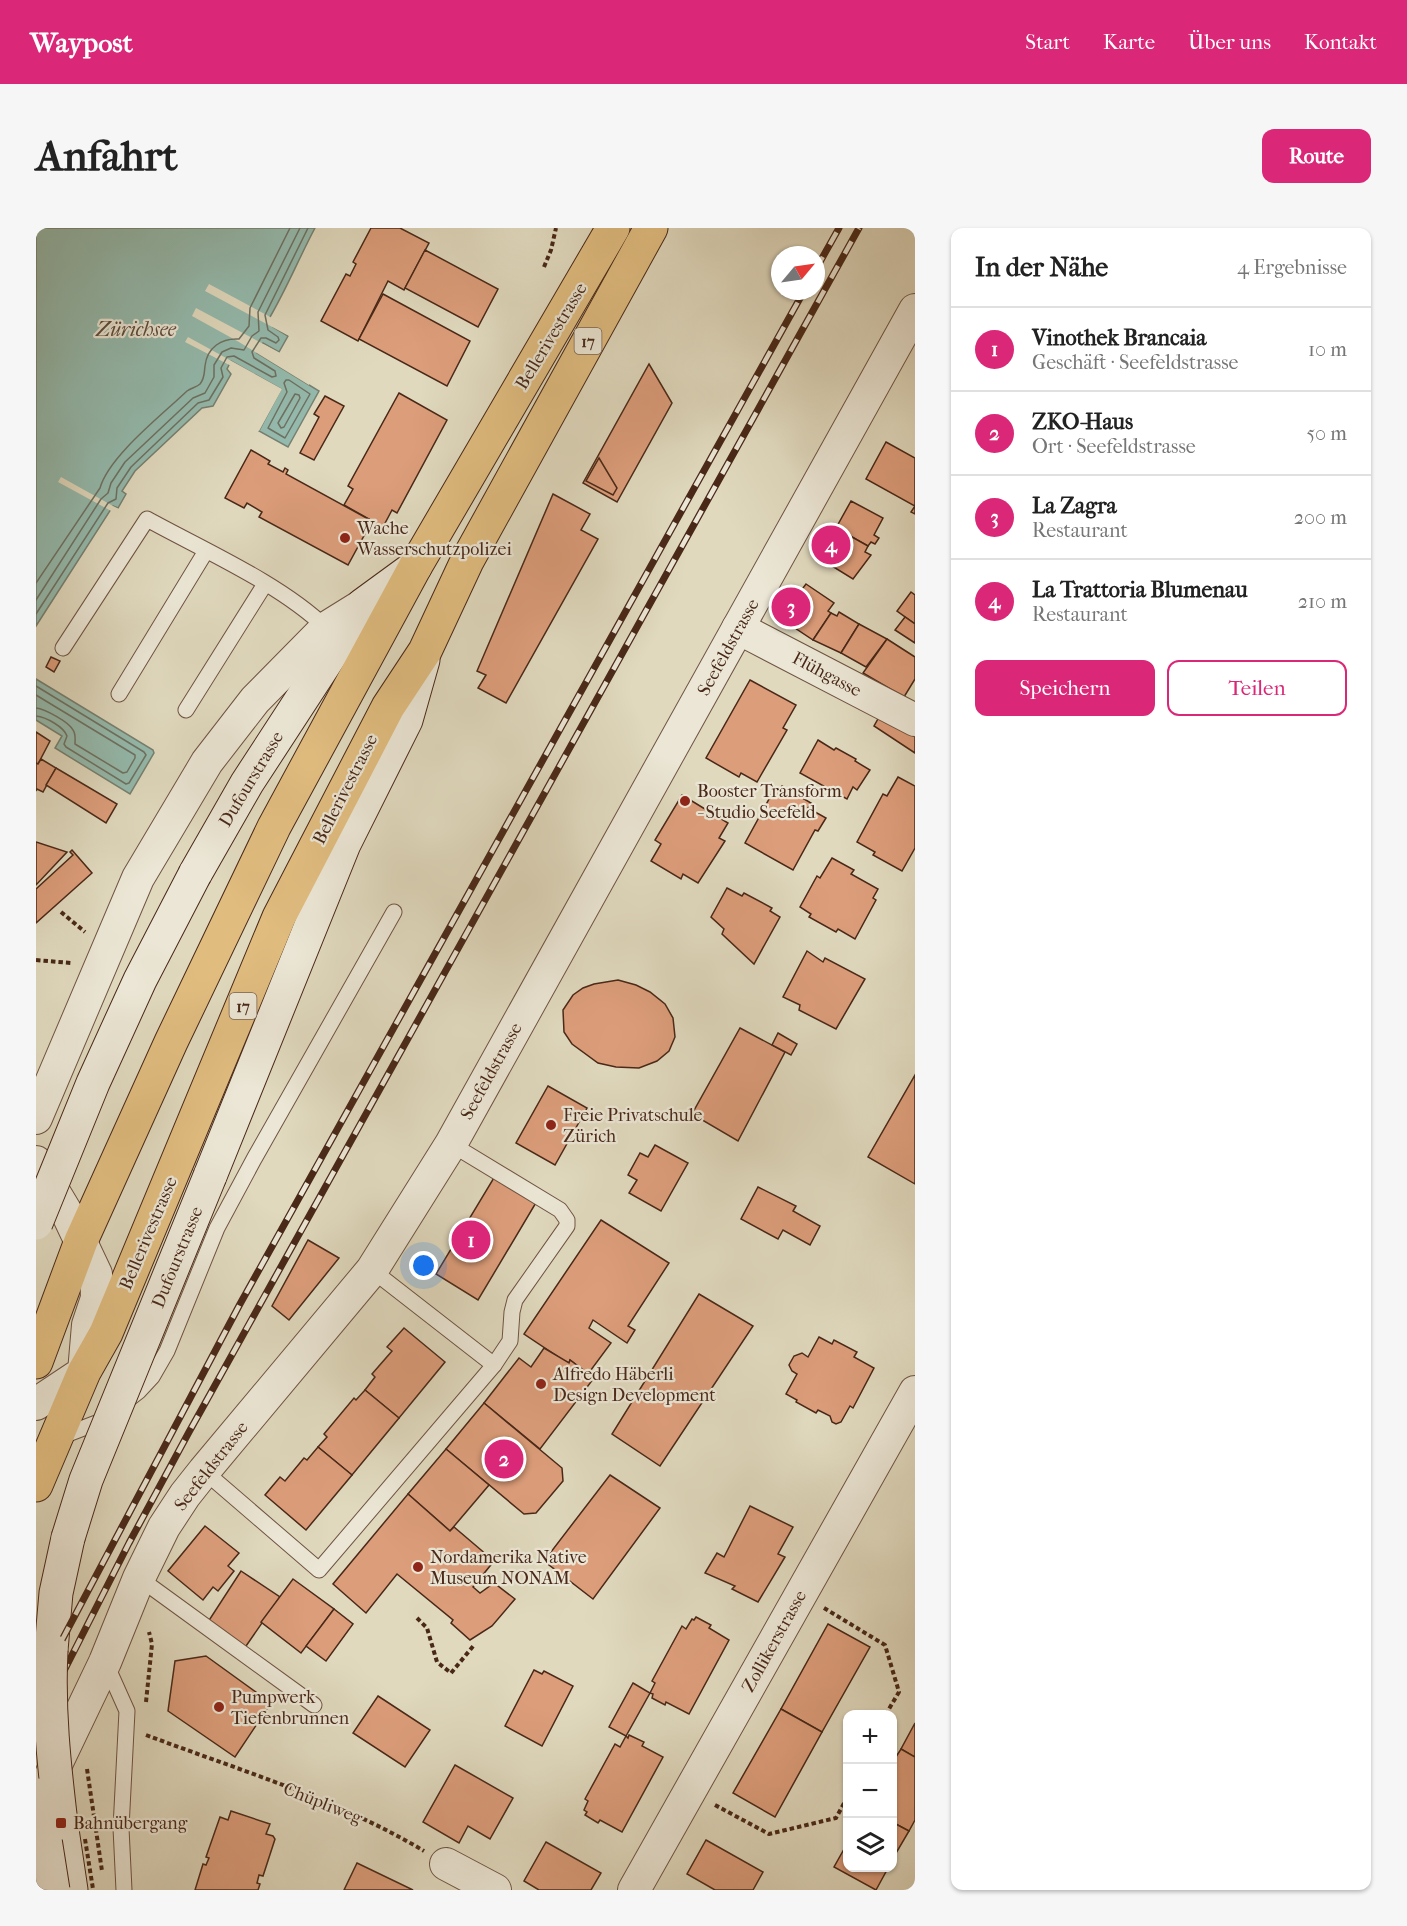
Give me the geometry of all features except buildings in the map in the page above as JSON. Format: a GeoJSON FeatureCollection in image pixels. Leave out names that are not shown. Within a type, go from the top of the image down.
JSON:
{"type":"FeatureCollection","features":[{"type":"Feature","properties":{"kind":"main road","name":"Bellerivestrasse"},"geometry":{"type":"LineString","coordinates":[[36,1362],[81,1241],[171,1042],[274,827],[415,567],[613,228]]}},
{"type":"Feature","properties":{"kind":"main road","name":"Bellerivestrasse"},"geometry":{"type":"LineString","coordinates":[[36,1485],[84,1372],[106,1333],[279,917],[388,707],[425,651],[466,561],[651,228]]}},
{"type":"Feature","properties":{"kind":"main road","name":"Bellerivestrasse"},"geometry":{"type":"LineString","coordinates":[[363,605],[415,567]]}},
{"type":"Feature","properties":{"kind":"main road","name":"Dufourstrasse"},"geometry":{"type":"LineString","coordinates":[[36,1223],[93,1083],[140,980],[195,874],[247,783],[363,605]]}},
{"type":"Feature","properties":{"kind":"main road","name":"Dufourstrasse"},"geometry":{"type":"LineString","coordinates":[[71,1890],[61,1823],[49,1691],[56,1593],[68,1538],[86,1480],[344,844],[405,720],[425,651]]}},
{"type":"Feature","properties":{"kind":"main road"},"geometry":{"type":"LineString","coordinates":[[36,1781],[53,1890]]}},
{"type":"Feature","properties":{"kind":"street","name":"Seefeldstrasse"},"geometry":{"type":"LineString","coordinates":[[36,1808],[105,1662],[139,1578],[164,1527],[204,1471],[372,1270],[451,1144],[915,309]]}},
{"type":"Feature","properties":{"kind":"street","name":"Bellerivestrasse"},"geometry":{"type":"LineString","coordinates":[[36,1118],[138,878],[207,762],[248,709],[326,628],[363,605]]}},
{"type":"Feature","properties":{"kind":"street","name":"Flühgasse"},"geometry":{"type":"LineString","coordinates":[[738,628],[915,720]]}},
{"type":"Feature","properties":{"kind":"street","name":"Bellerivestrasse"},"geometry":{"type":"LineString","coordinates":[[36,1162],[81,1241],[96,1274],[97,1286],[97,1298],[88,1325],[84,1372],[36,1404]]}},
{"type":"Feature","properties":{"kind":"street","name":"Zollikerstrasse"},"geometry":{"type":"LineString","coordinates":[[636,1889],[915,1392]]}},
{"type":"Feature","properties":{"kind":"street"},"geometry":{"type":"LineString","coordinates":[[446,1864],[495,1890]]}},
{"type":"Feature","properties":{"kind":"lane"},"geometry":{"type":"LineString","coordinates":[[63,648],[147,519],[265,584],[309,612],[326,628]]}},
{"type":"Feature","properties":{"kind":"lane"},"geometry":{"type":"LineString","coordinates":[[119,694],[206,551]]}},
{"type":"Feature","properties":{"kind":"lane"},"geometry":{"type":"LineString","coordinates":[[186,710],[265,584]]}},
{"type":"Feature","properties":{"kind":"lane"},"geometry":{"type":"LineString","coordinates":[[55,1440],[99,1422],[139,1391],[152,1377],[167,1351],[223,1218],[394,912]]}},
{"type":"Feature","properties":{"kind":"lane"},"geometry":{"type":"LineString","coordinates":[[204,1471],[320,1570],[494,1365],[510,1341],[515,1300],[567,1226],[567,1220],[560,1210],[451,1144]]}},
{"type":"Feature","properties":{"kind":"lane"},"geometry":{"type":"LineString","coordinates":[[372,1270],[494,1365]]}},
{"type":"Feature","properties":{"kind":"lane"},"geometry":{"type":"LineString","coordinates":[[139,1578],[314,1705]]}},
{"type":"Feature","properties":{"kind":"lane"},"geometry":{"type":"LineString","coordinates":[[105,1662],[127,1711],[122,1828],[124,1890]]}},
{"type":"Feature","properties":{"kind":"path"},"geometry":{"type":"LineString","coordinates":[[544,267],[551,250],[555,229]]}},
{"type":"Feature","properties":{"kind":"path"},"geometry":{"type":"LineString","coordinates":[[61,912],[86,932]]}},
{"type":"Feature","properties":{"kind":"path"},"geometry":{"type":"LineString","coordinates":[[36,960],[72,964]]}},
{"type":"Feature","properties":{"kind":"path"},"geometry":{"type":"LineString","coordinates":[[814,1602],[885,1645],[899,1692],[888,1710]]}},
{"type":"Feature","properties":{"kind":"path"},"geometry":{"type":"LineString","coordinates":[[417,1618],[427,1628],[437,1662],[450,1673],[475,1644]]}},
{"type":"Feature","properties":{"kind":"path","name":"Chüpliweg"},"geometry":{"type":"LineString","coordinates":[[142,1734],[326,1803],[391,1831],[446,1864]]}},
{"type":"Feature","properties":{"kind":"path"},"geometry":{"type":"LineString","coordinates":[[713,1804],[770,1833],[836,1818],[843,1805]]}},
{"type":"Feature","properties":{"kind":"water","name":"Zürichsee"},"geometry":{"type":"Polygon","coordinates":[[[36,228],[315,228],[270,317],[273,327],[288,336],[279,352],[263,343],[257,353],[319,391],[288,447],[259,431],[281,389],[231,361],[227,369],[231,374],[213,406],[202,408],[135,471],[122,491],[126,494],[118,508],[113,506],[36,626],[36,228]]]}},
{"type":"Feature","properties":{"kind":"water"},"geometry":{"type":"Polygon","coordinates":[[[36,679],[153,750],[154,753],[130,794],[55,748],[62,736],[36,720],[36,679]]]}},
{"type":"Feature","properties":{"kind":"pier"},"geometry":{"type":"Polygon","coordinates":[[[209,284],[274,319],[276,325],[290,333],[291,337],[205,291],[209,284]]]}},
{"type":"Feature","properties":{"kind":"pier"},"geometry":{"type":"Polygon","coordinates":[[[196,308],[282,354],[279,355],[264,347],[261,353],[310,382],[309,385],[192,316],[196,308]]]}},
{"type":"Feature","properties":{"kind":"pier"},"geometry":{"type":"Polygon","coordinates":[[[188,337],[282,389],[259,431],[256,430],[278,390],[185,342],[188,337]]]}},
{"type":"Feature","properties":{"kind":"pier"},"geometry":{"type":"Polygon","coordinates":[[[61,477],[121,510],[113,512],[58,482],[61,477]]]}},
{"type":"Feature","properties":{"kind":"railway"},"geometry":{"type":"LineString","coordinates":[[825,253],[839,228]]}},
{"type":"Feature","properties":{"kind":"railway"},"geometry":{"type":"LineString","coordinates":[[36,1726],[129,1543],[189,1432],[859,228]]}},
{"type":"Feature","properties":{"kind":"railway"},"geometry":{"type":"LineString","coordinates":[[36,1689],[240,1304],[799,300]]}},
{"type":"Feature","properties":{"kind":"place","name":"Wache Wasserschutzpolizei"},"geometry":{"type":"Point","coordinates":[345,538]}},
{"type":"Feature","properties":{"kind":"place","name":"La Trattoria Blumenau"},"geometry":{"type":"Point","coordinates":[831,545]}},
{"type":"Feature","properties":{"kind":"place","name":"La Zagra"},"geometry":{"type":"Point","coordinates":[791,607]}},
{"type":"Feature","properties":{"kind":"place","name":"Booster Transform - Studio Seefeld"},"geometry":{"type":"Point","coordinates":[685,801]}},
{"type":"Feature","properties":{"kind":"place","name":"Freie Privatschule Zürich"},"geometry":{"type":"Point","coordinates":[551,1125]}},
{"type":"Feature","properties":{"kind":"place","name":"Vinothek Brancaia"},"geometry":{"type":"Point","coordinates":[471,1240]}},
{"type":"Feature","properties":{"kind":"place","name":"Alfredo Häberli Design Development"},"geometry":{"type":"Point","coordinates":[541,1384]}},
{"type":"Feature","properties":{"kind":"place","name":"ZKO-Haus"},"geometry":{"type":"Point","coordinates":[504,1459]}},
{"type":"Feature","properties":{"kind":"place","name":"Nordamerika Native Museum NONAM"},"geometry":{"type":"Point","coordinates":[418,1567]}},
{"type":"Feature","properties":{"kind":"place","name":"Pumpwerk Tiefenbrunnen"},"geometry":{"type":"Point","coordinates":[219,1707]}},
{"type":"Feature","properties":{"kind":"place","name":"Bahnübergang"},"geometry":{"type":"Point","coordinates":[61,1823]}}]}
